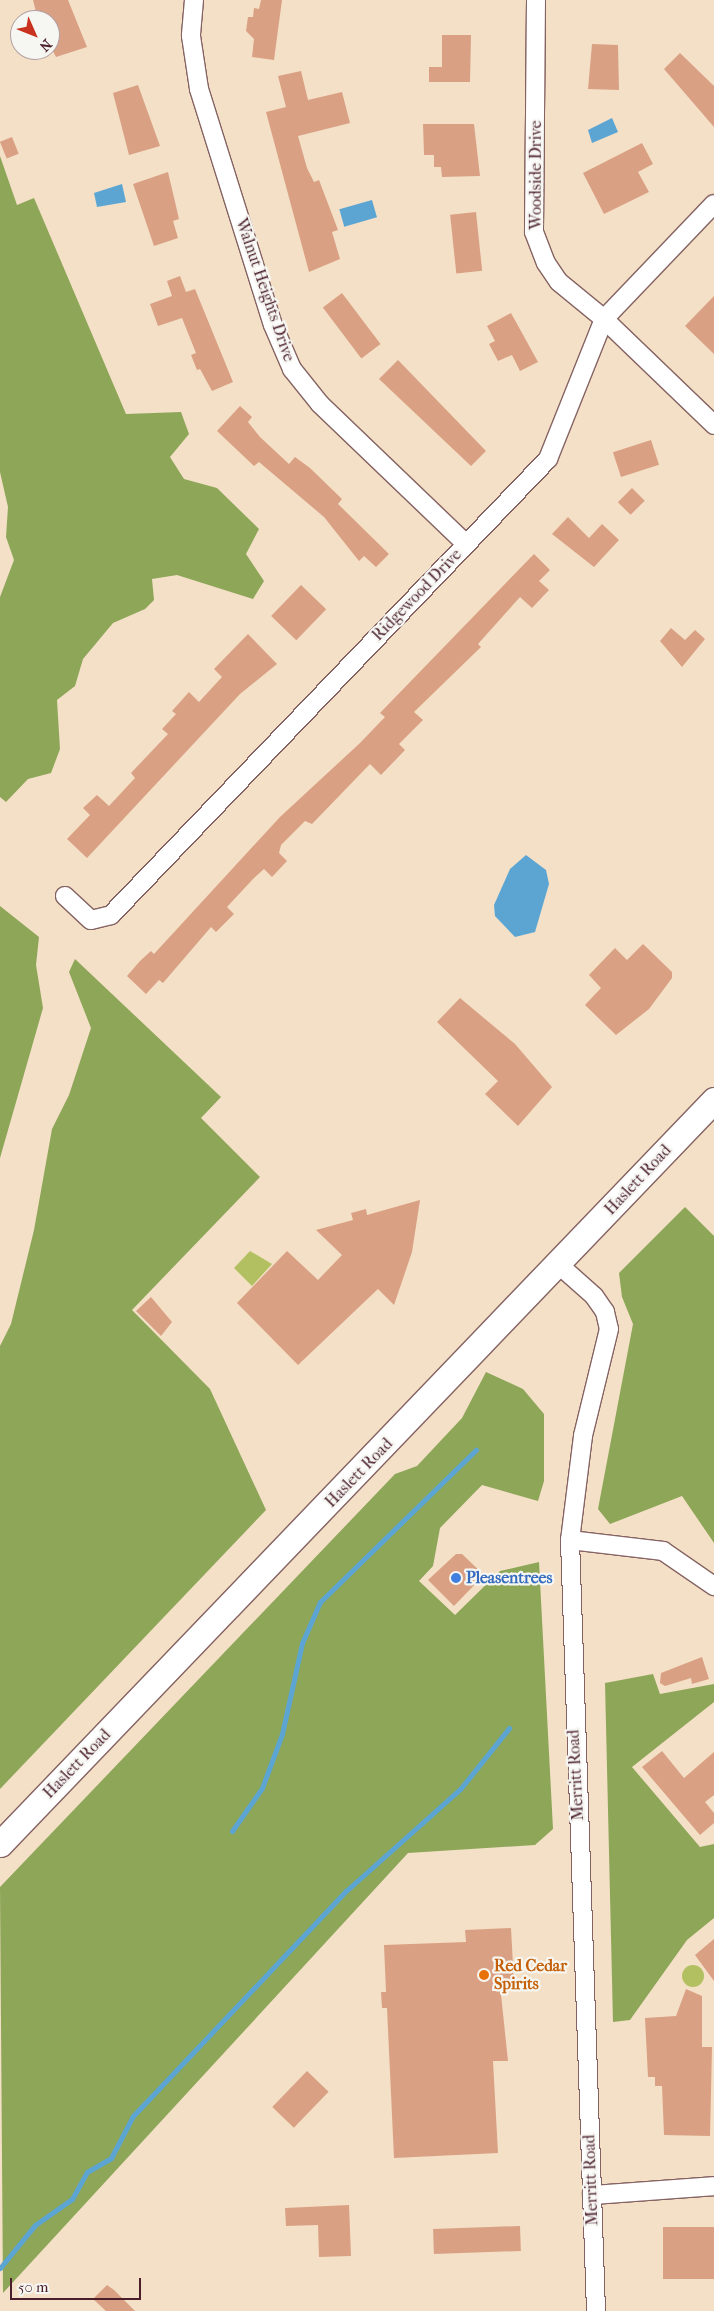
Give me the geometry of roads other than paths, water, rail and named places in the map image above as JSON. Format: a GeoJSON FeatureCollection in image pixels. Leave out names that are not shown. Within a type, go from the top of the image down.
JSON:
{"type":"FeatureCollection","features":[{"type":"Feature","properties":{"kind":"main road","name":"Haslett Road"},"geometry":{"type":"LineString","coordinates":[[0,1844],[714,1100]]}},
{"type":"Feature","properties":{"kind":"street","name":"Walnut Heights Drive"},"geometry":{"type":"LineString","coordinates":[[194,0],[191,36],[199,89],[273,325],[292,369],[320,404],[466,544]]}},
{"type":"Feature","properties":{"kind":"street","name":"Woodside Drive"},"geometry":{"type":"LineString","coordinates":[[536,0],[534,232],[558,282],[604,319],[714,425]]}},
{"type":"Feature","properties":{"kind":"street","name":"Ridgewood Drive"},"geometry":{"type":"LineString","coordinates":[[65,896],[91,920],[111,916],[466,544],[556,448],[604,319],[714,204]]}},
{"type":"Feature","properties":{"kind":"street","name":"Merritt Road"},"geometry":{"type":"LineString","coordinates":[[558,1264],[594,1296],[609,1329],[583,1436],[570,1540],[596,2311]]}},
{"type":"Feature","properties":{"kind":"street"},"geometry":{"type":"LineString","coordinates":[[570,1540],[663,1551],[714,1586]]}},
{"type":"Feature","properties":{"kind":"street"},"geometry":{"type":"LineString","coordinates":[[592,2195],[714,2186]]}},
{"type":"Feature","properties":{"kind":"water"},"geometry":{"type":"Polygon","coordinates":[[[612,118],[618,132],[592,143],[588,130],[612,118]]]}},
{"type":"Feature","properties":{"kind":"water"},"geometry":{"type":"Polygon","coordinates":[[[122,184],[126,202],[97,207],[94,193],[122,184]]]}},
{"type":"Feature","properties":{"kind":"water"},"geometry":{"type":"Polygon","coordinates":[[[372,200],[377,217],[344,227],[339,209],[372,200]]]}},
{"type":"Feature","properties":{"kind":"water"},"geometry":{"type":"Polygon","coordinates":[[[526,855],[546,870],[549,884],[535,932],[515,937],[495,916],[494,905],[510,869],[526,855]]]}},
{"type":"Feature","properties":{"kind":"waterway"},"geometry":{"type":"LineString","coordinates":[[232,1831],[262,1788],[282,1734],[302,1643],[320,1602],[476,1450]]}},
{"type":"Feature","properties":{"kind":"waterway"},"geometry":{"type":"LineString","coordinates":[[0,2268],[35,2225],[72,2199],[87,2172],[111,2158],[133,2116],[346,1891],[461,1788],[509,1728]]}},
{"type":"Feature","properties":{"kind":"place","name":"Pleasentrees"},"geometry":{"type":"Point","coordinates":[456,1578]}},
{"type":"Feature","properties":{"kind":"place","name":"Red Cedar Spirits"},"geometry":{"type":"Point","coordinates":[484,1975]}}]}
